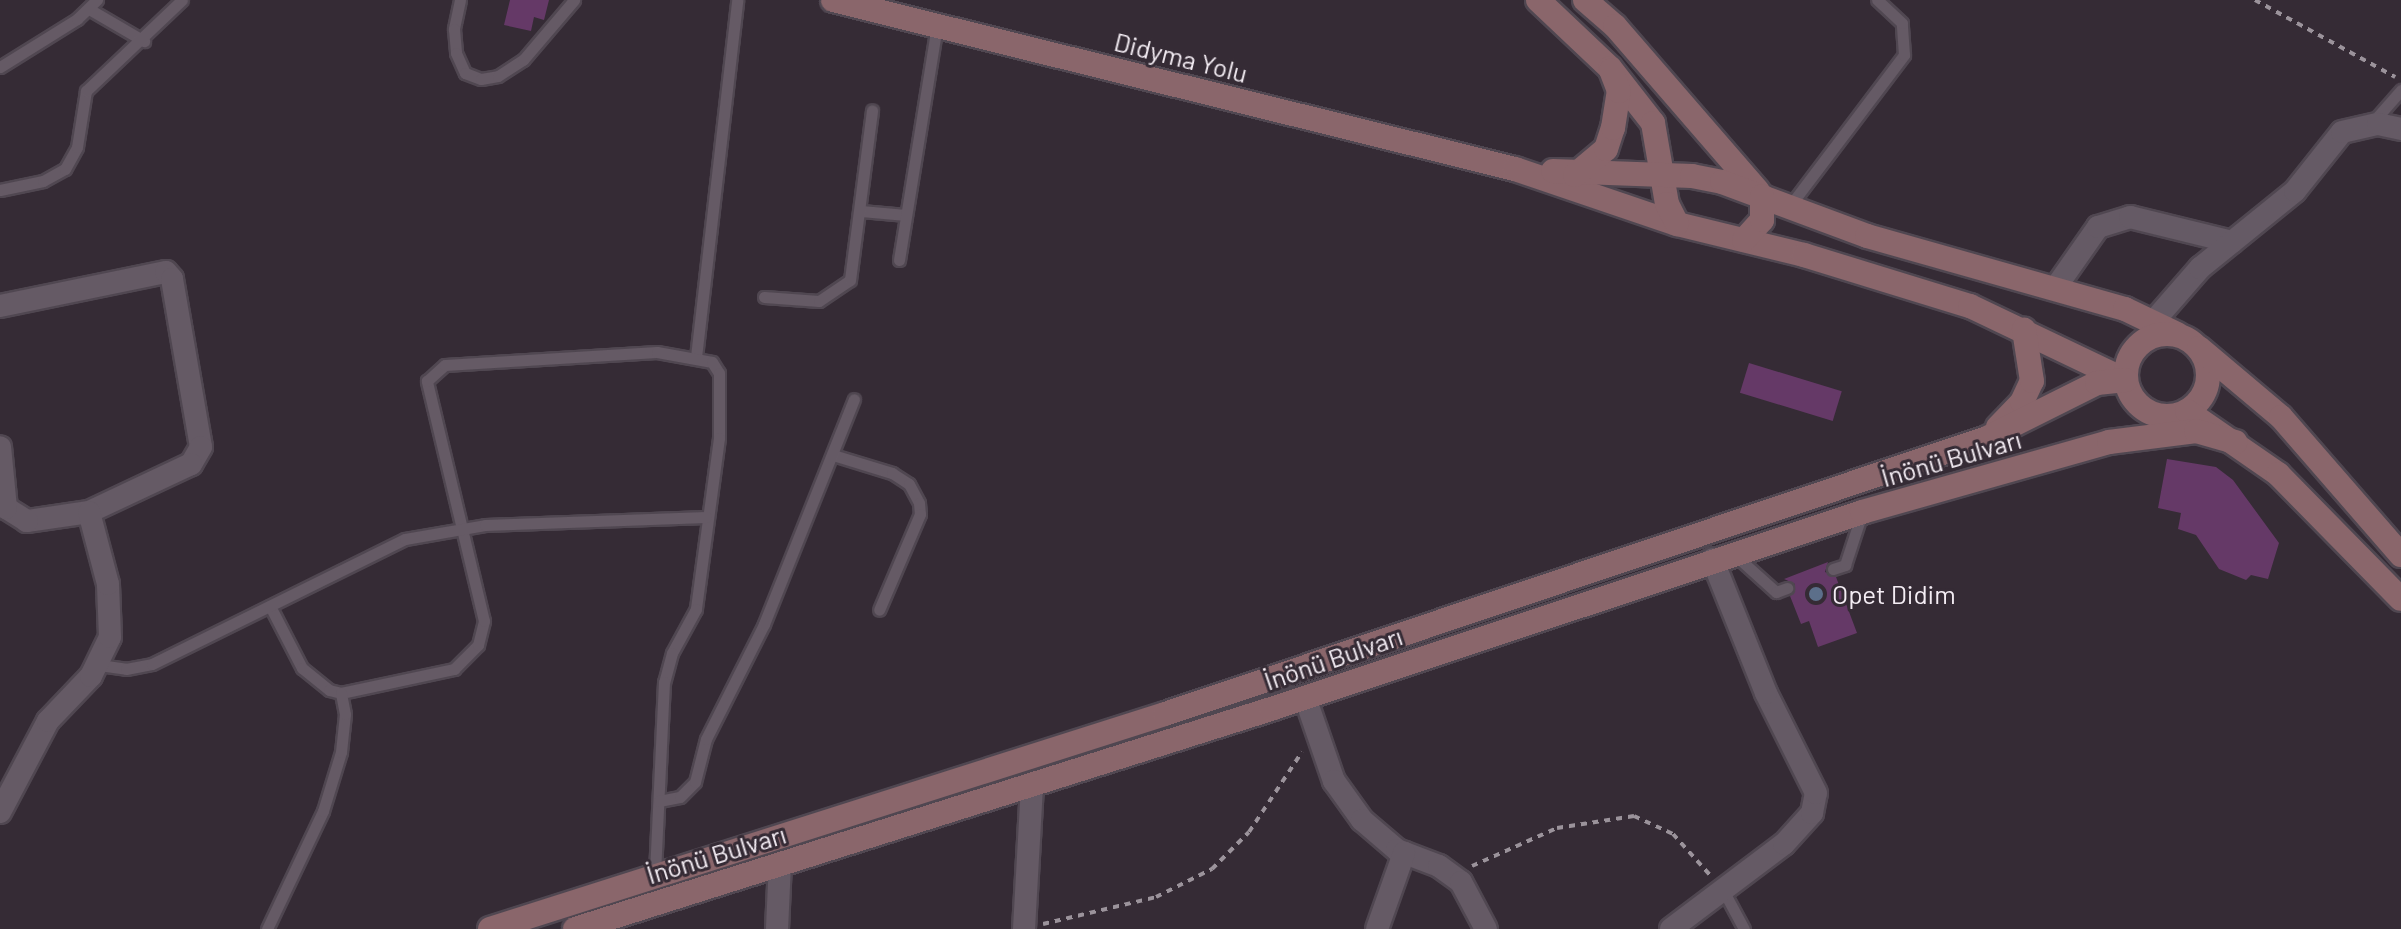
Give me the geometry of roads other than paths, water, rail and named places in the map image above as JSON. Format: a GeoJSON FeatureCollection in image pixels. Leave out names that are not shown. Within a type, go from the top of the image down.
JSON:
{"type":"FeatureCollection","features":[{"type":"Feature","properties":{"kind":"main road","name":"Didyma Yolu"},"geometry":{"type":"LineString","coordinates":[[833,0],[1515,169]]}},
{"type":"Feature","properties":{"kind":"main road"},"geometry":{"type":"LineString","coordinates":[[1538,0],[1610,68],[1653,123],[1667,204],[1677,224]]}},
{"type":"Feature","properties":{"kind":"main road"},"geometry":{"type":"LineString","coordinates":[[1585,0],[1615,26],[1762,196],[1762,220],[1744,240]]}},
{"type":"Feature","properties":{"kind":"main road"},"geometry":{"type":"LineString","coordinates":[[1575,175],[1606,149],[1613,128],[1619,91],[1610,68]]}},
{"type":"Feature","properties":{"kind":"main road"},"geometry":{"type":"LineString","coordinates":[[1515,169],[1575,175],[1664,175],[1722,182],[1867,236],[2056,287],[2153,322],[2199,348],[2281,417],[2401,555]]}},
{"type":"Feature","properties":{"kind":"main road"},"geometry":{"type":"LineString","coordinates":[[1515,169],[1677,224],[1744,240],[1970,306],[2126,380]]}},
{"type":"Feature","properties":{"kind":"main road"},"geometry":{"type":"LineString","coordinates":[[1987,438],[2022,402],[2032,381],[2033,360],[2024,330]]}},
{"type":"Feature","properties":{"kind":"main road"},"geometry":{"type":"LineString","coordinates":[[2154,414],[2135,402],[2126,380],[2126,367],[2139,344],[2164,333],[2177,334]]}},
{"type":"Feature","properties":{"kind":"main road"},"geometry":{"type":"LineString","coordinates":[[2187,411],[2208,383],[2199,348]]}},
{"type":"Feature","properties":{"kind":"main road","name":"İnönü Bulvarı"},"geometry":{"type":"LineString","coordinates":[[490,929],[1165,714],[1987,438],[2097,383],[2126,380]]}},
{"type":"Feature","properties":{"kind":"main road"},"geometry":{"type":"LineString","coordinates":[[2109,442],[2154,414],[2187,411],[2278,474],[2401,599]]}},
{"type":"Feature","properties":{"kind":"main road"},"geometry":{"type":"LineString","coordinates":[[2109,442],[2196,431],[2235,442]]}},
{"type":"Feature","properties":{"kind":"main road","name":"İnönü Bulvarı"},"geometry":{"type":"LineString","coordinates":[[575,929],[1305,697],[1722,556],[1862,512],[2109,442]]}},
{"type":"Feature","properties":{"kind":"street"},"geometry":{"type":"LineString","coordinates":[[2153,322],[2200,268],[2295,191],[2342,132],[2370,125],[2401,129]]}},
{"type":"Feature","properties":{"kind":"street"},"geometry":{"type":"LineString","coordinates":[[2056,287],[2098,227],[2130,217],[2232,242]]}},
{"type":"Feature","properties":{"kind":"street"},"geometry":{"type":"LineString","coordinates":[[0,306],[158,270],[172,279],[200,453],[191,464],[89,512],[27,521],[15,518],[6,508],[0,447]]}},
{"type":"Feature","properties":{"kind":"street"},"geometry":{"type":"LineString","coordinates":[[0,812],[48,721],[99,665],[113,621],[89,512]]}},
{"type":"Feature","properties":{"kind":"street"},"geometry":{"type":"LineString","coordinates":[[1671,929],[1784,844],[1812,813],[1816,793],[1766,693],[1722,556]]}},
{"type":"Feature","properties":{"kind":"street"},"geometry":{"type":"LineString","coordinates":[[1305,697],[1334,781],[1362,820],[1404,853],[1454,877],[1486,929]]}},
{"type":"Feature","properties":{"kind":"street"},"geometry":{"type":"LineString","coordinates":[[1024,929],[1032,785]]}},
{"type":"Feature","properties":{"kind":"street"},"geometry":{"type":"LineString","coordinates":[[1377,929],[1404,853]]}},
{"type":"Feature","properties":{"kind":"street"},"geometry":{"type":"LineString","coordinates":[[777,929],[780,864]]}},
{"type":"Feature","properties":{"kind":"lane"},"geometry":{"type":"LineString","coordinates":[[0,190],[43,181],[65,169],[77,147],[86,91],[144,41],[182,0]]}},
{"type":"Feature","properties":{"kind":"lane"},"geometry":{"type":"LineString","coordinates":[[460,0],[454,29],[456,53],[465,73],[481,79],[498,76],[523,60],[574,0]]}},
{"type":"Feature","properties":{"kind":"lane"},"geometry":{"type":"LineString","coordinates":[[696,357],[737,0]]}},
{"type":"Feature","properties":{"kind":"lane"},"geometry":{"type":"LineString","coordinates":[[1789,207],[1904,55],[1902,23],[1877,0]]}},
{"type":"Feature","properties":{"kind":"lane"},"geometry":{"type":"LineString","coordinates":[[0,67],[93,4],[144,41]]}},
{"type":"Feature","properties":{"kind":"lane"},"geometry":{"type":"LineString","coordinates":[[899,260],[937,25]]}},
{"type":"Feature","properties":{"kind":"lane"},"geometry":{"type":"LineString","coordinates":[[2370,125],[2401,90]]}},
{"type":"Feature","properties":{"kind":"lane"},"geometry":{"type":"LineString","coordinates":[[764,297],[819,301],[842,289],[855,270],[872,110]]}},
{"type":"Feature","properties":{"kind":"lane"},"geometry":{"type":"LineString","coordinates":[[861,211],[906,215]]}},
{"type":"Feature","properties":{"kind":"lane"},"geometry":{"type":"LineString","coordinates":[[270,606],[302,668],[318,684],[341,693],[454,669],[472,655],[484,621],[459,529],[427,381],[445,365],[657,352],[712,362],[719,373],[719,438],[696,609],[672,653],[664,682],[655,877]]}},
{"type":"Feature","properties":{"kind":"lane"},"geometry":{"type":"LineString","coordinates":[[659,801],[680,797],[695,782],[706,739],[764,624],[854,399]]}},
{"type":"Feature","properties":{"kind":"lane"},"geometry":{"type":"LineString","coordinates":[[833,455],[892,473],[909,484],[919,503],[920,514],[879,610]]}},
{"type":"Feature","properties":{"kind":"lane"},"geometry":{"type":"LineString","coordinates":[[1833,569],[1845,565],[1862,512]]}},
{"type":"Feature","properties":{"kind":"lane"},"geometry":{"type":"LineString","coordinates":[[99,665],[126,669],[152,664],[405,539],[459,529],[706,517]]}},
{"type":"Feature","properties":{"kind":"lane"},"geometry":{"type":"LineString","coordinates":[[1722,556],[1776,592],[1787,588]]}},
{"type":"Feature","properties":{"kind":"lane"},"geometry":{"type":"LineString","coordinates":[[267,929],[332,782],[344,727],[341,693]]}},
{"type":"Feature","properties":{"kind":"lane"},"geometry":{"type":"LineString","coordinates":[[1723,890],[1744,929]]}},
{"type":"Feature","properties":{"kind":"place","name":"Opet Didim"},"geometry":{"type":"Point","coordinates":[1816,594]}}]}
